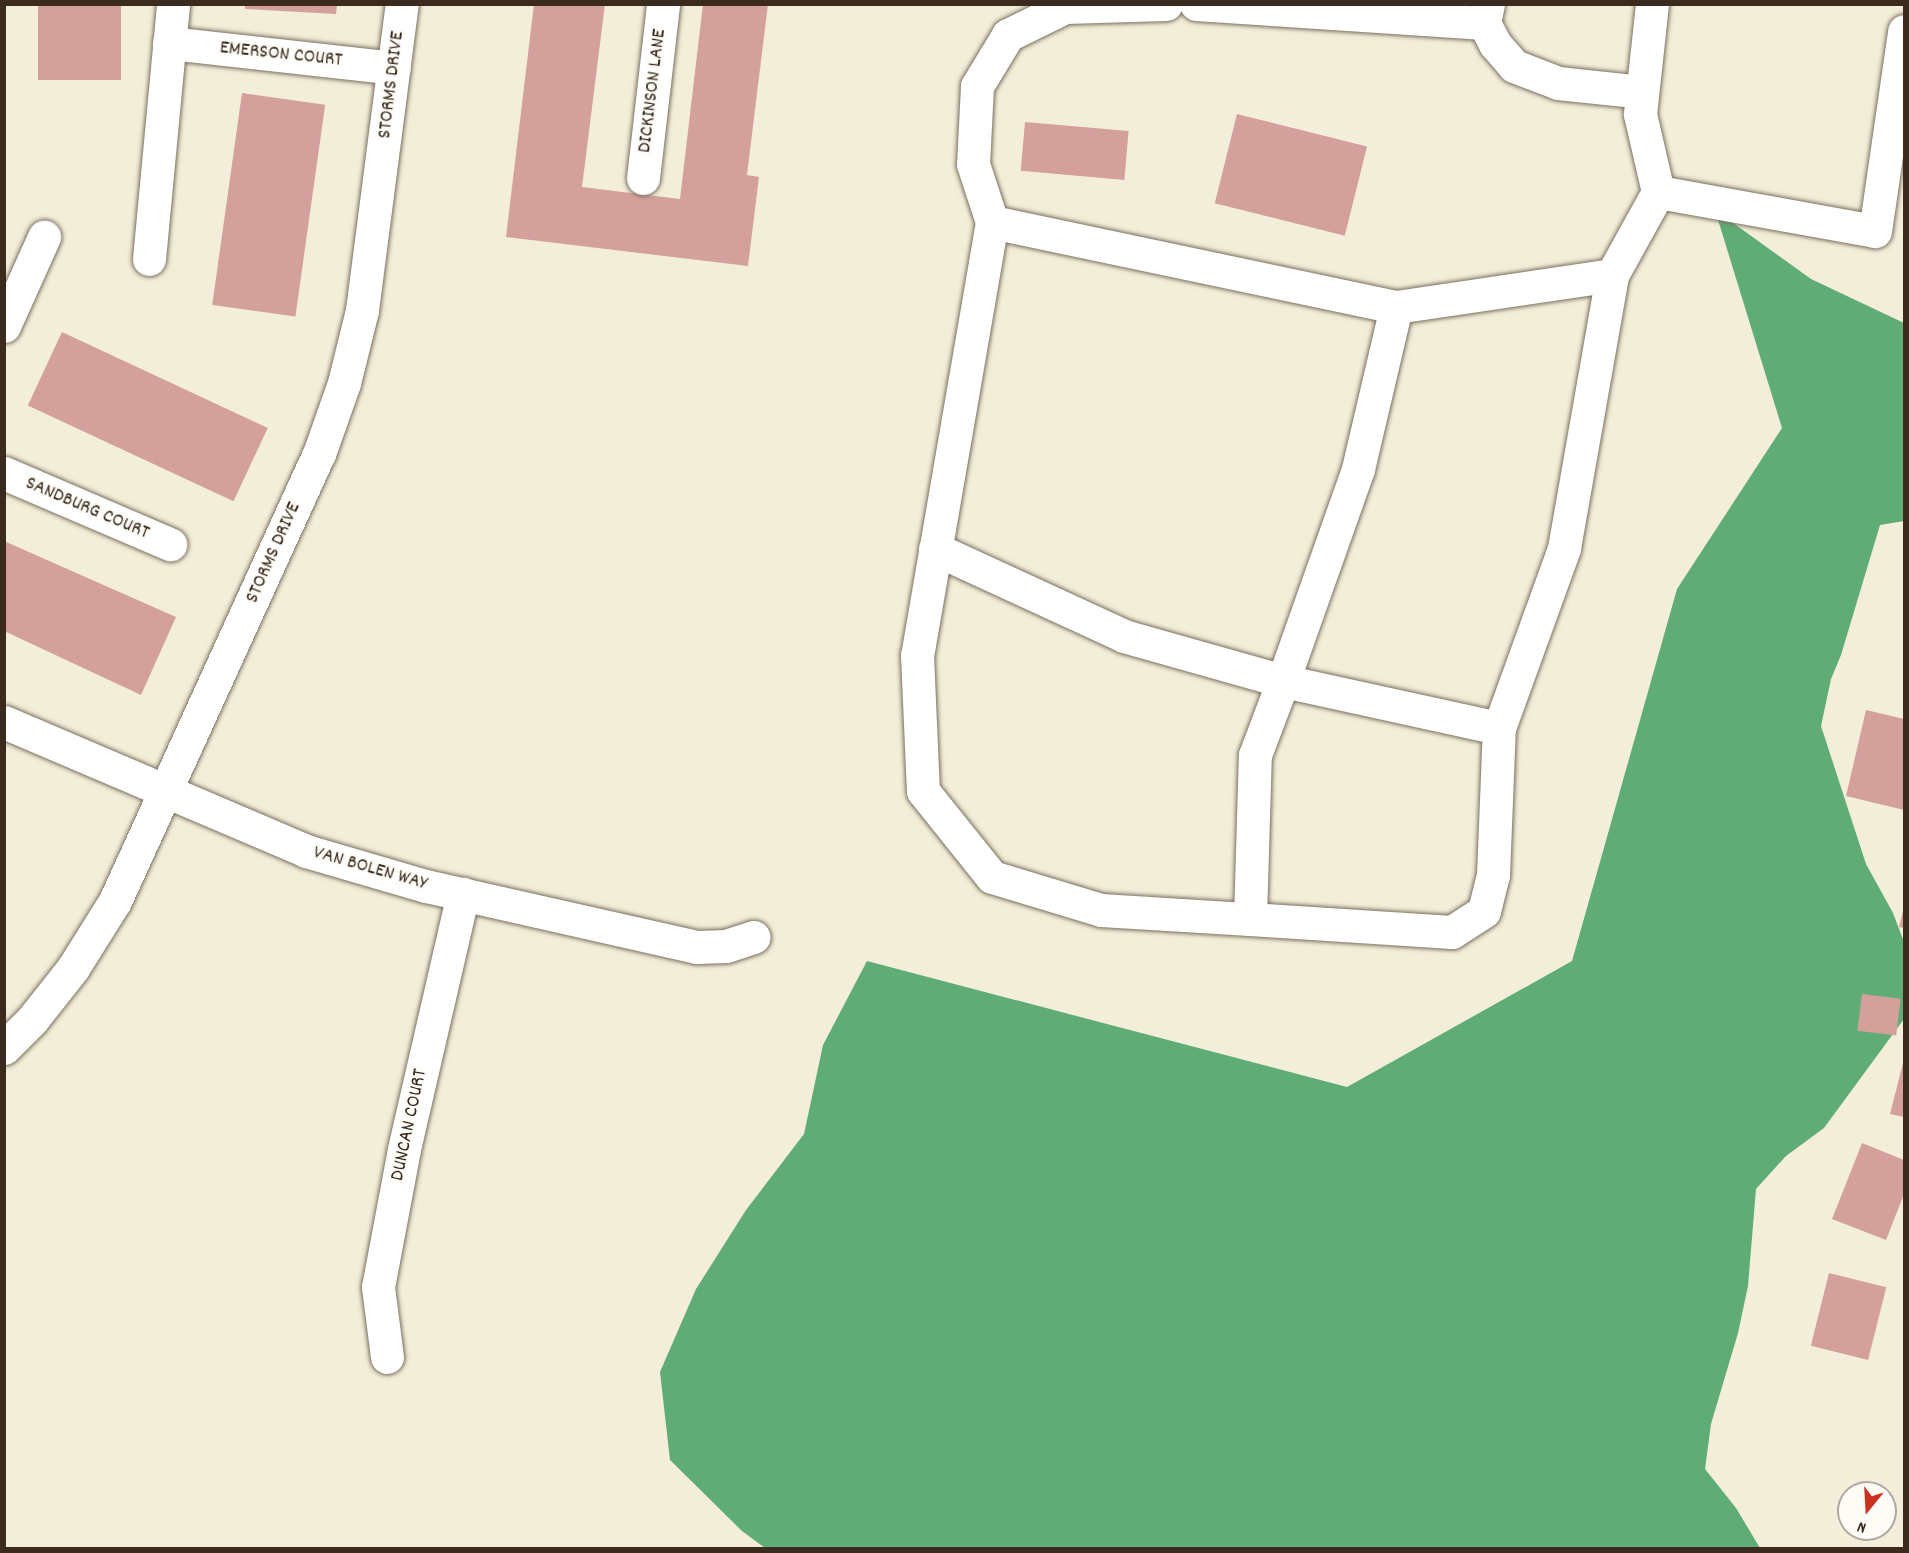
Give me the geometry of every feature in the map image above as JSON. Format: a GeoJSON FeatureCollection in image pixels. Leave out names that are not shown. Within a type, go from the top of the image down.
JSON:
{"type":"FeatureCollection","features":[{"type":"Feature","properties":{"kind":"street"},"geometry":{"type":"LineString","coordinates":[[148,260],[173,4]]}},
{"type":"Feature","properties":{"kind":"street","name":"STORMS DRIVE"},"geometry":{"type":"LineString","coordinates":[[4,1048],[32,1020],[74,968],[115,901],[319,454],[344,383],[362,310],[402,4]]}},
{"type":"Feature","properties":{"kind":"street","name":"DICKINSON LANE"},"geometry":{"type":"LineString","coordinates":[[643,178],[663,4]]}},
{"type":"Feature","properties":{"kind":"street"},"geometry":{"type":"LineString","coordinates":[[1166,4],[1065,7],[1008,35],[977,86],[973,164],[992,222],[917,655],[923,791],[992,877],[1101,910],[1452,932],[1484,911],[1493,875],[1499,728],[1564,548],[1612,275],[1658,192],[1640,114],[1652,4]]}},
{"type":"Feature","properties":{"kind":"street"},"geometry":{"type":"LineString","coordinates":[[1196,4],[1486,14],[1495,44],[1515,66],[1558,83],[1642,92]]}},
{"type":"Feature","properties":{"kind":"street"},"geometry":{"type":"LineString","coordinates":[[1658,192],[1875,231],[1905,32]]}},
{"type":"Feature","properties":{"kind":"street","name":"EMERSON COURT"},"geometry":{"type":"LineString","coordinates":[[169,43],[394,68]]}},
{"type":"Feature","properties":{"kind":"street"},"geometry":{"type":"LineString","coordinates":[[992,222],[1396,308],[1612,275]]}},
{"type":"Feature","properties":{"kind":"street"},"geometry":{"type":"LineString","coordinates":[[4,326],[44,237]]}},
{"type":"Feature","properties":{"kind":"street"},"geometry":{"type":"LineString","coordinates":[[1250,919],[1255,755],[1358,470],[1396,308]]}},
{"type":"Feature","properties":{"kind":"street","name":"SANDBURG COURT"},"geometry":{"type":"LineString","coordinates":[[4,473],[170,544]]}},
{"type":"Feature","properties":{"kind":"street"},"geometry":{"type":"LineString","coordinates":[[935,549],[1124,636],[1282,681],[1499,728]]}},
{"type":"Feature","properties":{"kind":"street","name":"VAN BOLEN WAY"},"geometry":{"type":"LineString","coordinates":[[4,722],[306,851],[463,894],[697,947],[726,946],[754,937]]}},
{"type":"Feature","properties":{"kind":"street","name":"DUNCAN COURT"},"geometry":{"type":"LineString","coordinates":[[387,1358],[378,1287],[404,1149],[463,894]]}},
{"type":"Feature","properties":{"kind":"green space"},"geometry":{"type":"Polygon","coordinates":[[[1715,210],[1811,279],[1904,323],[1904,521],[1880,525],[1841,655],[1831,679],[1821,726],[1866,864],[1893,913],[1904,942],[1904,1019],[1824,1128],[1786,1156],[1756,1189],[1748,1286],[1738,1333],[1711,1424],[1705,1469],[1736,1508],[1760,1548],[765,1548],[742,1531],[670,1460],[660,1372],[696,1289],[746,1210],[804,1134],[823,1045],[867,961],[1347,1087],[1572,961],[1677,589],[1782,428],[1715,210]]]}},
{"type":"Feature","properties":{"kind":"building"},"geometry":{"type":"Polygon","coordinates":[[[245,4],[337,4],[336,14],[245,9],[245,4]]]}},
{"type":"Feature","properties":{"kind":"building"},"geometry":{"type":"Polygon","coordinates":[[[534,4],[605,4],[582,187],[680,199],[703,4],[768,4],[747,175],[759,177],[748,266],[506,237],[534,4]]]}},
{"type":"Feature","properties":{"kind":"building"},"geometry":{"type":"Polygon","coordinates":[[[38,5],[121,5],[121,80],[38,80],[38,5]]]}},
{"type":"Feature","properties":{"kind":"building"},"geometry":{"type":"Polygon","coordinates":[[[242,93],[325,105],[295,317],[212,305],[242,93]]]}},
{"type":"Feature","properties":{"kind":"building"},"geometry":{"type":"Polygon","coordinates":[[[1237,114],[1367,146],[1345,236],[1215,203],[1237,114]]]}},
{"type":"Feature","properties":{"kind":"building"},"geometry":{"type":"Polygon","coordinates":[[[1025,122],[1129,131],[1124,180],[1021,171],[1025,122]]]}},
{"type":"Feature","properties":{"kind":"building"},"geometry":{"type":"Polygon","coordinates":[[[62,332],[268,428],[233,501],[28,405],[62,332]]]}},
{"type":"Feature","properties":{"kind":"building"},"geometry":{"type":"Polygon","coordinates":[[[4,541],[176,617],[141,695],[4,631],[4,541]]]}},
{"type":"Feature","properties":{"kind":"building"},"geometry":{"type":"Polygon","coordinates":[[[1866,710],[1904,719],[1904,810],[1846,796],[1866,710]]]}},
{"type":"Feature","properties":{"kind":"building"},"geometry":{"type":"Polygon","coordinates":[[[1904,907],[1904,928],[1899,927],[1904,907]]]}},
{"type":"Feature","properties":{"kind":"building"},"geometry":{"type":"Polygon","coordinates":[[[1862,994],[1901,999],[1896,1035],[1857,1031],[1862,994]]]}},
{"type":"Feature","properties":{"kind":"building"},"geometry":{"type":"Polygon","coordinates":[[[1904,1059],[1904,1117],[1890,1114],[1904,1059]]]}},
{"type":"Feature","properties":{"kind":"building"},"geometry":{"type":"Polygon","coordinates":[[[1862,1143],[1904,1160],[1904,1194],[1886,1240],[1832,1219],[1862,1143]]]}},
{"type":"Feature","properties":{"kind":"building"},"geometry":{"type":"Polygon","coordinates":[[[1829,1273],[1886,1287],[1868,1360],[1811,1346],[1829,1273]]]}}]}
